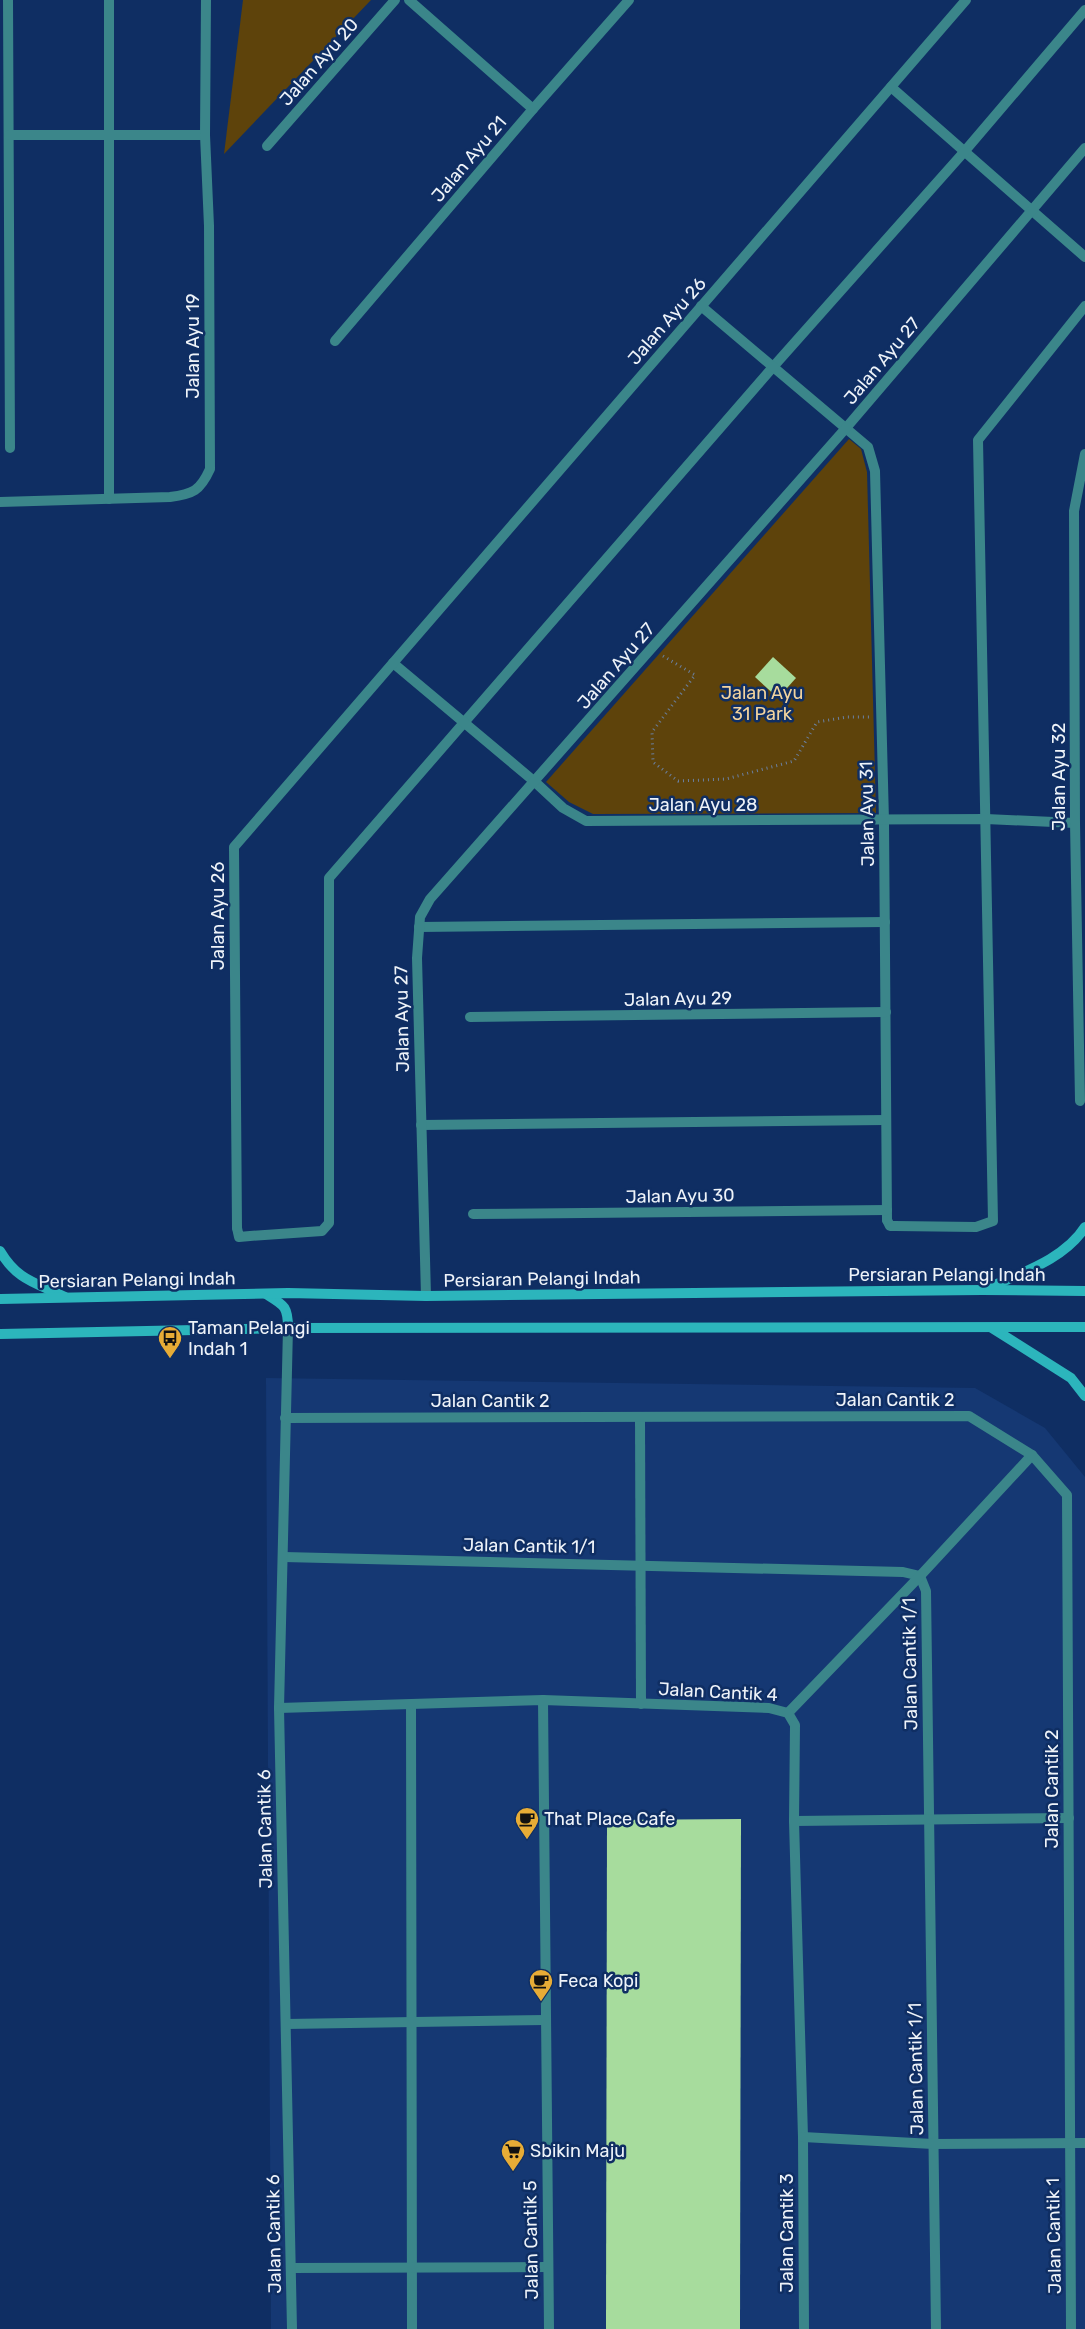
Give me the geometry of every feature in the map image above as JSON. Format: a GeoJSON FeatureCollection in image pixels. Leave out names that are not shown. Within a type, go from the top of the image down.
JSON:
{"type":"FeatureCollection","features":[{"type":"Feature","properties":{"kind":"main road"},"geometry":{"type":"LineString","coordinates":[[982,1290],[1036,1267],[1078,1239],[1085,1227]]}},
{"type":"Feature","properties":{"kind":"main road"},"geometry":{"type":"LineString","coordinates":[[0,1251],[10,1267],[21,1276],[65,1297]]}},
{"type":"Feature","properties":{"kind":"main road","name":"Persiaran Pelangi Indah"},"geometry":{"type":"LineString","coordinates":[[0,1299],[265,1294],[426,1296],[982,1290],[1085,1291]]}},
{"type":"Feature","properties":{"kind":"main road"},"geometry":{"type":"LineString","coordinates":[[265,1294],[282,1303],[288,1312],[288,1328]]}},
{"type":"Feature","properties":{"kind":"main road"},"geometry":{"type":"LineString","coordinates":[[0,1334],[288,1328],[1085,1327]]}},
{"type":"Feature","properties":{"kind":"main road"},"geometry":{"type":"LineString","coordinates":[[992,1328],[1071,1378],[1085,1396]]}},
{"type":"Feature","properties":{"kind":"street"},"geometry":{"type":"LineString","coordinates":[[8,0],[10,448]]}},
{"type":"Feature","properties":{"kind":"street"},"geometry":{"type":"LineString","coordinates":[[109,0],[109,499]]}},
{"type":"Feature","properties":{"kind":"street","name":"Jalan Ayu 19"},"geometry":{"type":"LineString","coordinates":[[0,502],[170,498],[191,494],[204,483],[210,469],[209,226],[205,135],[206,0]]}},
{"type":"Feature","properties":{"kind":"street","name":"Jalan Ayu 20"},"geometry":{"type":"LineString","coordinates":[[267,146],[395,0]]}},
{"type":"Feature","properties":{"kind":"street"},"geometry":{"type":"LineString","coordinates":[[409,0],[533,109]]}},
{"type":"Feature","properties":{"kind":"street","name":"Jalan Ayu 21"},"geometry":{"type":"LineString","coordinates":[[335,341],[533,109],[629,0]]}},
{"type":"Feature","properties":{"kind":"street","name":"Jalan Ayu 26"},"geometry":{"type":"LineString","coordinates":[[464,722],[328,878],[329,1223],[322,1231],[239,1236],[237,1228],[234,848],[966,0]]}},
{"type":"Feature","properties":{"kind":"street"},"geometry":{"type":"LineString","coordinates":[[464,722],[773,367],[964,152],[1085,10]]}},
{"type":"Feature","properties":{"kind":"street"},"geometry":{"type":"LineString","coordinates":[[891,87],[1085,257]]}},
{"type":"Feature","properties":{"kind":"street"},"geometry":{"type":"LineString","coordinates":[[9,135],[205,135]]}},
{"type":"Feature","properties":{"kind":"street","name":"Jalan Ayu 27"},"geometry":{"type":"LineString","coordinates":[[426,1296],[417,958],[420,917],[430,899],[846,428],[1085,148]]}},
{"type":"Feature","properties":{"kind":"street","name":"Jalan Ayu 31"},"geometry":{"type":"LineString","coordinates":[[701,306],[868,447],[874,471],[884,820],[887,1215]]}},
{"type":"Feature","properties":{"kind":"street"},"geometry":{"type":"LineString","coordinates":[[986,819],[978,440],[1085,306]]}},
{"type":"Feature","properties":{"kind":"street","name":"Jalan Ayu 32"},"geometry":{"type":"LineString","coordinates":[[1080,1101],[1075,823],[1074,511],[1085,454]]}},
{"type":"Feature","properties":{"kind":"street"},"geometry":{"type":"LineString","coordinates":[[393,663],[535,782]]}},
{"type":"Feature","properties":{"kind":"street","name":"Jalan Ayu 28"},"geometry":{"type":"LineString","coordinates":[[535,782],[563,808],[586,821],[986,819],[1075,823]]}},
{"type":"Feature","properties":{"kind":"street","name":"Jalan Ayu 30"},"geometry":{"type":"LineString","coordinates":[[473,1214],[887,1215],[890,1226],[976,1227],[993,1221],[986,819]]}},
{"type":"Feature","properties":{"kind":"street"},"geometry":{"type":"LineString","coordinates":[[419,927],[885,922]]}},
{"type":"Feature","properties":{"kind":"street","name":"Jalan Ayu 29"},"geometry":{"type":"LineString","coordinates":[[470,1017],[886,1012]]}},
{"type":"Feature","properties":{"kind":"street"},"geometry":{"type":"LineString","coordinates":[[421,1124],[886,1120]]}},
{"type":"Feature","properties":{"kind":"street","name":"Jalan Cantik 6"},"geometry":{"type":"LineString","coordinates":[[288,1328],[279,1708],[292,2329]]}},
{"type":"Feature","properties":{"kind":"street","name":"Jalan Cantik 2"},"geometry":{"type":"LineString","coordinates":[[285,1418],[969,1416],[1032,1455],[1067,1495],[1070,2144]]}},
{"type":"Feature","properties":{"kind":"street"},"geometry":{"type":"LineString","coordinates":[[640,1417],[641,1704]]}},
{"type":"Feature","properties":{"kind":"street"},"geometry":{"type":"LineString","coordinates":[[788,1713],[920,1576],[1032,1455]]}},
{"type":"Feature","properties":{"kind":"street","name":"Jalan Cantik 1/1"},"geometry":{"type":"LineString","coordinates":[[284,1557],[904,1572],[920,1576],[926,1591],[936,2329]]}},
{"type":"Feature","properties":{"kind":"street","name":"Jalan Cantik 4"},"geometry":{"type":"LineString","coordinates":[[279,1708],[543,1700],[769,1708],[788,1713],[795,1725],[794,1821],[803,2137]]}},
{"type":"Feature","properties":{"kind":"street","name":"Jalan Cantik 5"},"geometry":{"type":"LineString","coordinates":[[543,1700],[548,2329]]}},
{"type":"Feature","properties":{"kind":"street"},"geometry":{"type":"LineString","coordinates":[[411,1705],[412,2329]]}},
{"type":"Feature","properties":{"kind":"street"},"geometry":{"type":"LineString","coordinates":[[794,1821],[1068,1818]]}},
{"type":"Feature","properties":{"kind":"street"},"geometry":{"type":"LineString","coordinates":[[286,2024],[546,2020]]}},
{"type":"Feature","properties":{"kind":"street"},"geometry":{"type":"LineString","coordinates":[[803,2137],[933,2144],[1085,2143]]}},
{"type":"Feature","properties":{"kind":"street","name":"Jalan Cantik 3"},"geometry":{"type":"LineString","coordinates":[[803,2137],[804,2329]]}},
{"type":"Feature","properties":{"kind":"street","name":"Jalan Cantik 1"},"geometry":{"type":"LineString","coordinates":[[1070,2144],[1072,2329]]}},
{"type":"Feature","properties":{"kind":"street"},"geometry":{"type":"LineString","coordinates":[[291,2268],[548,2267]]}},
{"type":"Feature","properties":{"kind":"path"},"geometry":{"type":"LineString","coordinates":[[653,648],[695,674],[652,732],[653,762],[678,781],[726,779],[794,761],[817,722],[847,717],[881,717]]}},
{"type":"Feature","properties":{"kind":"shaded area"},"geometry":{"type":"Polygon","coordinates":[[[266,1378],[975,1388],[1045,1428],[1085,1477],[1085,2329],[271,2329],[266,1378]]]}},
{"type":"Feature","properties":{"kind":"green space"},"geometry":{"type":"Polygon","coordinates":[[[243,0],[371,0],[224,154],[243,0]]]}},
{"type":"Feature","properties":{"kind":"green space","name":"Jalan Ayu 31 Park"},"geometry":{"type":"Polygon","coordinates":[[[849,439],[861,449],[867,472],[876,813],[593,814],[569,802],[546,782],[849,439]]]}},
{"type":"Feature","properties":{"kind":"building"},"geometry":{"type":"Polygon","coordinates":[[[773,657],[796,678],[778,698],[755,677],[773,657]]]}},
{"type":"Feature","properties":{"kind":"building"},"geometry":{"type":"Polygon","coordinates":[[[741,1819],[740,2329],[606,2329],[607,1820],[741,1819]]]}},
{"type":"Feature","properties":{"kind":"place","name":"Taman Pelangi Indah 1"},"geometry":{"type":"Point","coordinates":[170,1359]}},
{"type":"Feature","properties":{"kind":"place","name":"That Place Cafe"},"geometry":{"type":"Point","coordinates":[527,1840]}},
{"type":"Feature","properties":{"kind":"place","name":"Feca Kopi"},"geometry":{"type":"Point","coordinates":[541,2002]}},
{"type":"Feature","properties":{"kind":"place","name":"Sbikin Maju"},"geometry":{"type":"Point","coordinates":[513,2172]}}]}
